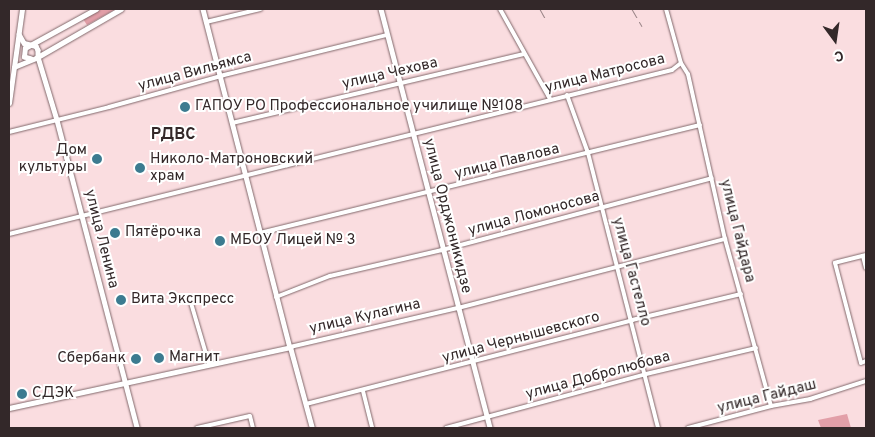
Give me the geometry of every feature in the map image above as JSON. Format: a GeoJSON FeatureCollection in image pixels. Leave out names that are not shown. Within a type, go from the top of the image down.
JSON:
{"type":"FeatureCollection","features":[{"type":"Feature","properties":{"kind":"main road"},"geometry":{"type":"LineString","coordinates":[[9,103],[22,9]]}},
{"type":"Feature","properties":{"kind":"main road"},"geometry":{"type":"LineString","coordinates":[[290,347],[312,428]]}},
{"type":"Feature","properties":{"kind":"main road","name":"улица Кулагина"},"geometry":{"type":"LineString","coordinates":[[9,408],[290,347]]}},
{"type":"Feature","properties":{"kind":"street"},"geometry":{"type":"LineString","coordinates":[[16,52],[96,9]]}},
{"type":"Feature","properties":{"kind":"street"},"geometry":{"type":"LineString","coordinates":[[14,67],[38,57],[120,9]]}},
{"type":"Feature","properties":{"kind":"street"},"geometry":{"type":"LineString","coordinates":[[203,9],[290,347]]}},
{"type":"Feature","properties":{"kind":"street"},"geometry":{"type":"LineString","coordinates":[[206,22],[260,9]]}},
{"type":"Feature","properties":{"kind":"street","name":"улица Орджоникидзе"},"geometry":{"type":"LineString","coordinates":[[381,9],[442,250],[490,428]]}},
{"type":"Feature","properties":{"kind":"street"},"geometry":{"type":"LineString","coordinates":[[500,9],[550,100]]}},
{"type":"Feature","properties":{"kind":"street","name":"улица Гайдара"},"geometry":{"type":"LineString","coordinates":[[666,9],[681,63],[688,74],[725,239],[771,406]]}},
{"type":"Feature","properties":{"kind":"street"},"geometry":{"type":"LineString","coordinates":[[18,33],[22,41],[37,48],[38,57]]}},
{"type":"Feature","properties":{"kind":"street","name":"улица Вильямса"},"geometry":{"type":"LineString","coordinates":[[9,132],[387,34]]}},
{"type":"Feature","properties":{"kind":"street"},"geometry":{"type":"LineString","coordinates":[[28,45],[23,50],[23,55],[26,59],[32,59]]}},
{"type":"Feature","properties":{"kind":"street","name":"улица Чехова"},"geometry":{"type":"LineString","coordinates":[[232,123],[524,54]]}},
{"type":"Feature","properties":{"kind":"street","name":"улица Ленина"},"geometry":{"type":"LineString","coordinates":[[38,57],[57,120],[137,428]]}},
{"type":"Feature","properties":{"kind":"street","name":"улица Матросова"},"geometry":{"type":"LineString","coordinates":[[9,234],[672,70],[681,63]]}},
{"type":"Feature","properties":{"kind":"street","name":"улица Гастелло"},"geometry":{"type":"LineString","coordinates":[[567,95],[588,153],[646,374],[658,428]]}},
{"type":"Feature","properties":{"kind":"street","name":"улица Павлова"},"geometry":{"type":"LineString","coordinates":[[260,233],[428,194],[700,125]]}},
{"type":"Feature","properties":{"kind":"street","name":"улица Ломоносова"},"geometry":{"type":"LineString","coordinates":[[276,297],[330,276],[442,250],[712,178]]}},
{"type":"Feature","properties":{"kind":"street","name":"улица Кулагина"},"geometry":{"type":"LineString","coordinates":[[290,347],[458,308],[725,239]]}},
{"type":"Feature","properties":{"kind":"street"},"geometry":{"type":"LineString","coordinates":[[866,268],[865,256],[836,263],[861,363],[866,362]]}},
{"type":"Feature","properties":{"kind":"street","name":"улица Чернышевского"},"geometry":{"type":"LineString","coordinates":[[306,404],[472,363],[632,320],[741,294]]}},
{"type":"Feature","properties":{"kind":"street"},"geometry":{"type":"LineString","coordinates":[[192,303],[209,364]]}},
{"type":"Feature","properties":{"kind":"street","name":"улица Добролюбова"},"geometry":{"type":"LineString","coordinates":[[446,428],[646,374],[756,348]]}},
{"type":"Feature","properties":{"kind":"street","name":"улица Гайдаш"},"geometry":{"type":"LineString","coordinates":[[688,428],[771,406],[810,399],[866,381]]}},
{"type":"Feature","properties":{"kind":"street"},"geometry":{"type":"LineString","coordinates":[[362,391],[372,428]]}},
{"type":"Feature","properties":{"kind":"street"},"geometry":{"type":"LineString","coordinates":[[198,428],[250,416],[253,428]]}},
{"type":"Feature","properties":{"kind":"shaded area"},"geometry":{"type":"Polygon","coordinates":[[[102,9],[116,9],[87,25],[83,19],[102,9]]]}},
{"type":"Feature","properties":{"kind":"shaded area"},"geometry":{"type":"Polygon","coordinates":[[[847,414],[851,428],[821,428],[818,420],[847,414]]]}},
{"type":"Feature","properties":{"kind":"railway"},"geometry":{"type":"LineString","coordinates":[[540,9],[545,18]]}},
{"type":"Feature","properties":{"kind":"railway"},"geometry":{"type":"LineString","coordinates":[[632,9],[642,26]]}},
{"type":"Feature","properties":{"kind":"place","name":"ГАПОУ РО Профессиональное училище №108"},"geometry":{"type":"Point","coordinates":[185,107]}},
{"type":"Feature","properties":{"kind":"place","name":"Дом культуры"},"geometry":{"type":"Point","coordinates":[97,159]}},
{"type":"Feature","properties":{"kind":"place","name":"Николо-Матроновский храм"},"geometry":{"type":"Point","coordinates":[140,168]}},
{"type":"Feature","properties":{"kind":"place","name":"Пятёрочка"},"geometry":{"type":"Point","coordinates":[115,233]}},
{"type":"Feature","properties":{"kind":"place","name":"МБОУ Лицей № 3"},"geometry":{"type":"Point","coordinates":[220,241]}},
{"type":"Feature","properties":{"kind":"place","name":"Вита Экспресс"},"geometry":{"type":"Point","coordinates":[121,300]}},
{"type":"Feature","properties":{"kind":"place","name":"Магнит"},"geometry":{"type":"Point","coordinates":[159,358]}},
{"type":"Feature","properties":{"kind":"place","name":"Сбербанк"},"geometry":{"type":"Point","coordinates":[136,359]}},
{"type":"Feature","properties":{"kind":"place","name":"СДЭК"},"geometry":{"type":"Point","coordinates":[22,394]}},
{"type":"Feature","properties":{"kind":"district","name":"РДВС"},"geometry":{"type":"Point","coordinates":[173,135]}}]}
